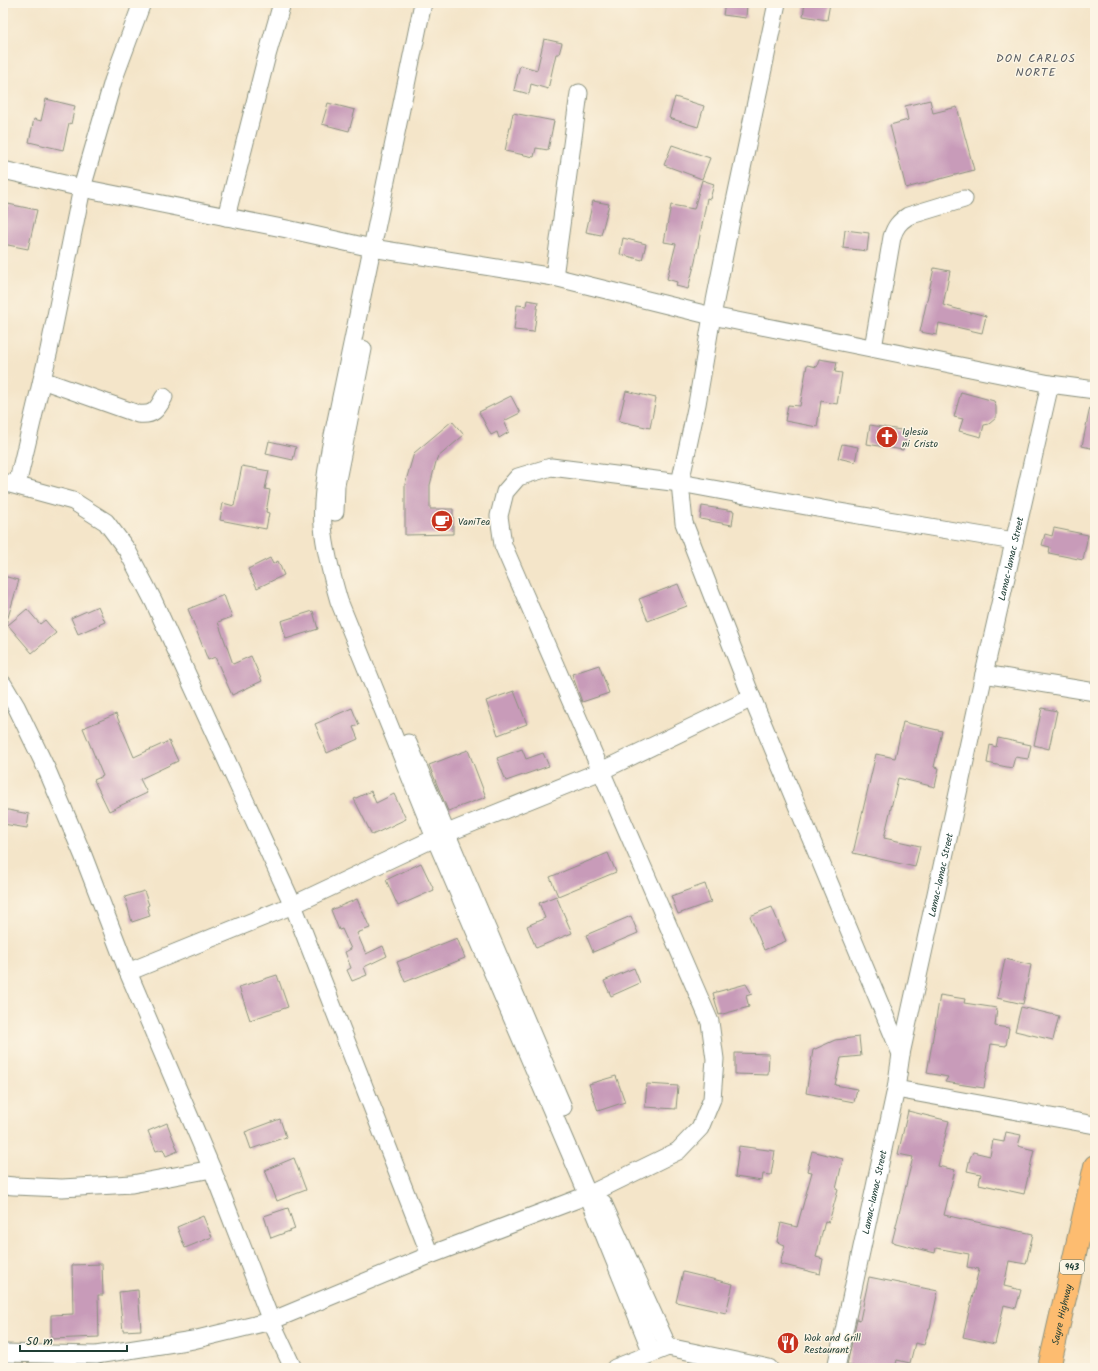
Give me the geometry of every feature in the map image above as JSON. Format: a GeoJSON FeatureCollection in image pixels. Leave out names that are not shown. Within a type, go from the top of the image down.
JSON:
{"type":"FeatureCollection","features":[{"type":"Feature","properties":{"kind":"highway","name":"Sayre Highway"},"geometry":{"type":"LineString","coordinates":[[1049,1368],[1095,1166]]}},
{"type":"Feature","properties":{"kind":"street"},"geometry":{"type":"LineString","coordinates":[[142,3],[113,81],[82,188],[42,380],[10,484],[73,501],[106,522],[127,550],[154,602],[293,905],[430,1255]]}},
{"type":"Feature","properties":{"kind":"street"},"geometry":{"type":"LineString","coordinates":[[226,217],[266,59],[282,3]]}},
{"type":"Feature","properties":{"kind":"street"},"geometry":{"type":"LineString","coordinates":[[423,3],[425,21]]}},
{"type":"Feature","properties":{"kind":"street"},"geometry":{"type":"LineString","coordinates":[[435,3],[425,21],[336,452],[324,486],[323,526],[328,563],[338,601],[360,641],[398,719],[441,836],[593,1193],[652,1353]]}},
{"type":"Feature","properties":{"kind":"street"},"geometry":{"type":"LineString","coordinates":[[777,3],[730,225],[680,483],[684,524],[752,698],[901,1054]]}},
{"type":"Feature","properties":{"kind":"street"},"geometry":{"type":"LineString","coordinates":[[554,277],[579,93]]}},
{"type":"Feature","properties":{"kind":"street"},"geometry":{"type":"LineString","coordinates":[[3,170],[82,188],[377,248],[554,277],[712,316],[1050,384],[1095,390]]}},
{"type":"Feature","properties":{"kind":"street"},"geometry":{"type":"LineString","coordinates":[[873,348],[892,237],[895,228],[908,216],[964,199]]}},
{"type":"Feature","properties":{"kind":"street"},"geometry":{"type":"LineString","coordinates":[[42,380],[138,414],[145,415],[152,413],[159,407],[164,397]]}},
{"type":"Feature","properties":{"kind":"street","name":"Lamac-lamac Street"},"geometry":{"type":"LineString","coordinates":[[836,1368],[896,1089],[901,1054],[984,674],[1050,384]]}},
{"type":"Feature","properties":{"kind":"street"},"geometry":{"type":"LineString","coordinates":[[3,1353],[96,1355],[193,1340],[271,1321],[430,1255],[593,1193],[678,1151],[700,1128],[712,1099],[715,1059],[710,1022],[503,546],[499,516],[504,492],[518,477],[551,466],[680,483],[828,510],[1014,541]]}},
{"type":"Feature","properties":{"kind":"street"},"geometry":{"type":"LineString","coordinates":[[984,674],[1095,692]]}},
{"type":"Feature","properties":{"kind":"street"},"geometry":{"type":"LineString","coordinates":[[3,684],[16,706],[47,770],[83,855],[128,972],[212,1169],[271,1321],[293,1368]]}},
{"type":"Feature","properties":{"kind":"street"},"geometry":{"type":"LineString","coordinates":[[128,972],[293,905],[441,836],[601,771],[752,698]]}},
{"type":"Feature","properties":{"kind":"street"},"geometry":{"type":"LineString","coordinates":[[896,1089],[1095,1125]]}},
{"type":"Feature","properties":{"kind":"street"},"geometry":{"type":"LineString","coordinates":[[3,1185],[62,1188],[132,1184],[212,1169]]}},
{"type":"Feature","properties":{"kind":"street"},"geometry":{"type":"LineString","coordinates":[[593,1193],[668,1347]]}},
{"type":"Feature","properties":{"kind":"street"},"geometry":{"type":"LineString","coordinates":[[615,1368],[668,1347],[769,1368]]}},
{"type":"Feature","properties":{"kind":"building"},"geometry":{"type":"Polygon","coordinates":[[[725,3],[747,3],[746,18],[723,15],[725,3]]]}},
{"type":"Feature","properties":{"kind":"building"},"geometry":{"type":"Polygon","coordinates":[[[805,3],[830,3],[827,20],[803,16],[805,3]]]}},
{"type":"Feature","properties":{"kind":"building"},"geometry":{"type":"Polygon","coordinates":[[[544,39],[562,43],[559,54],[556,54],[548,89],[531,84],[529,94],[514,90],[520,65],[537,70],[544,39]]]}},
{"type":"Feature","properties":{"kind":"building"},"geometry":{"type":"Polygon","coordinates":[[[675,97],[704,106],[698,127],[669,118],[675,97]]]}},
{"type":"Feature","properties":{"kind":"building"},"geometry":{"type":"Polygon","coordinates":[[[46,99],[75,106],[71,124],[69,123],[63,150],[29,142],[34,119],[41,121],[46,99]]]}},
{"type":"Feature","properties":{"kind":"building"},"geometry":{"type":"Polygon","coordinates":[[[930,100],[933,113],[957,107],[974,170],[906,188],[890,125],[908,120],[905,106],[930,100]]]}},
{"type":"Feature","properties":{"kind":"building"},"geometry":{"type":"Polygon","coordinates":[[[328,103],[355,110],[349,131],[322,124],[328,103]]]}},
{"type":"Feature","properties":{"kind":"building"},"geometry":{"type":"Polygon","coordinates":[[[513,113],[554,121],[548,150],[536,148],[534,157],[505,151],[513,113]]]}},
{"type":"Feature","properties":{"kind":"building"},"geometry":{"type":"Polygon","coordinates":[[[672,145],[710,158],[702,179],[664,165],[672,145]]]}},
{"type":"Feature","properties":{"kind":"building"},"geometry":{"type":"Polygon","coordinates":[[[702,180],[714,184],[710,199],[707,198],[695,262],[688,289],[676,286],[677,282],[667,279],[676,244],[664,242],[671,205],[694,209],[702,180]]]}},
{"type":"Feature","properties":{"kind":"building"},"geometry":{"type":"Polygon","coordinates":[[[593,201],[609,204],[601,235],[586,232],[593,201]]]}},
{"type":"Feature","properties":{"kind":"building"},"geometry":{"type":"Polygon","coordinates":[[[8,204],[37,210],[28,249],[3,244],[3,227],[8,204]]]}},
{"type":"Feature","properties":{"kind":"building"},"geometry":{"type":"Polygon","coordinates":[[[845,230],[869,233],[867,251],[843,248],[845,230]]]}},
{"type":"Feature","properties":{"kind":"building"},"geometry":{"type":"Polygon","coordinates":[[[623,238],[646,244],[642,260],[620,254],[623,238]]]}},
{"type":"Feature","properties":{"kind":"building"},"geometry":{"type":"Polygon","coordinates":[[[934,268],[950,271],[943,305],[986,316],[982,333],[939,323],[937,335],[920,332],[934,268]]]}},
{"type":"Feature","properties":{"kind":"building"},"geometry":{"type":"Polygon","coordinates":[[[527,300],[538,302],[534,332],[514,330],[517,305],[526,306],[527,300]]]}},
{"type":"Feature","properties":{"kind":"building"},"geometry":{"type":"Polygon","coordinates":[[[819,359],[837,362],[835,372],[842,373],[837,404],[821,401],[817,427],[785,421],[788,405],[800,406],[807,365],[817,367],[819,359]]]}},
{"type":"Feature","properties":{"kind":"building"},"geometry":{"type":"Polygon","coordinates":[[[626,391],[656,398],[650,428],[619,421],[626,391]]]}},
{"type":"Feature","properties":{"kind":"building"},"geometry":{"type":"Polygon","coordinates":[[[961,392],[994,401],[996,407],[996,418],[989,424],[984,425],[981,437],[959,431],[963,419],[954,417],[961,392]]]}},
{"type":"Feature","properties":{"kind":"building"},"geometry":{"type":"Polygon","coordinates":[[[511,396],[520,413],[504,421],[509,432],[499,438],[497,432],[491,435],[479,412],[511,396]]]}},
{"type":"Feature","properties":{"kind":"building"},"geometry":{"type":"Polygon","coordinates":[[[1090,407],[1095,408],[1095,449],[1082,446],[1090,407]]]}},
{"type":"Feature","properties":{"kind":"building"},"geometry":{"type":"Polygon","coordinates":[[[452,421],[464,435],[437,458],[430,485],[430,509],[453,509],[453,534],[405,535],[405,484],[414,453],[452,421]]]}},
{"type":"Feature","properties":{"kind":"building"},"geometry":{"type":"Polygon","coordinates":[[[870,425],[907,431],[903,450],[867,444],[870,425]]]}},
{"type":"Feature","properties":{"kind":"building"},"geometry":{"type":"Polygon","coordinates":[[[269,441],[296,447],[293,460],[266,454],[269,441]]]}},
{"type":"Feature","properties":{"kind":"building"},"geometry":{"type":"Polygon","coordinates":[[[842,444],[858,447],[855,462],[838,458],[842,444]]]}},
{"type":"Feature","properties":{"kind":"building"},"geometry":{"type":"Polygon","coordinates":[[[242,466],[269,471],[265,489],[270,490],[266,512],[269,513],[266,529],[220,520],[223,503],[234,506],[242,466]]]}},
{"type":"Feature","properties":{"kind":"building"},"geometry":{"type":"Polygon","coordinates":[[[702,506],[734,511],[732,525],[700,519],[702,506]]]}},
{"type":"Feature","properties":{"kind":"building"},"geometry":{"type":"Polygon","coordinates":[[[1054,528],[1088,535],[1083,560],[1049,553],[1050,547],[1042,545],[1045,534],[1052,536],[1054,528]]]}},
{"type":"Feature","properties":{"kind":"building"},"geometry":{"type":"Polygon","coordinates":[[[270,558],[273,564],[278,561],[284,575],[257,588],[248,569],[270,558]]]}},
{"type":"Feature","properties":{"kind":"building"},"geometry":{"type":"Polygon","coordinates":[[[3,576],[19,580],[6,624],[3,624],[3,576]]]}},
{"type":"Feature","properties":{"kind":"building"},"geometry":{"type":"Polygon","coordinates":[[[678,584],[687,606],[648,621],[639,599],[678,584]]]}},
{"type":"Feature","properties":{"kind":"building"},"geometry":{"type":"Polygon","coordinates":[[[224,595],[232,617],[218,622],[233,664],[251,656],[262,681],[232,695],[215,657],[208,660],[188,609],[224,595]]]}},
{"type":"Feature","properties":{"kind":"building"},"geometry":{"type":"Polygon","coordinates":[[[98,606],[105,622],[78,634],[71,618],[98,606]]]}},
{"type":"Feature","properties":{"kind":"building"},"geometry":{"type":"Polygon","coordinates":[[[27,609],[40,624],[45,620],[56,633],[32,653],[8,625],[27,609]]]}},
{"type":"Feature","properties":{"kind":"building"},"geometry":{"type":"Polygon","coordinates":[[[313,611],[318,629],[286,639],[281,621],[313,611]]]}},
{"type":"Feature","properties":{"kind":"building"},"geometry":{"type":"Polygon","coordinates":[[[599,665],[609,693],[582,702],[572,674],[599,665]]]}},
{"type":"Feature","properties":{"kind":"building"},"geometry":{"type":"Polygon","coordinates":[[[514,691],[527,724],[498,735],[486,701],[514,691]]]}},
{"type":"Feature","properties":{"kind":"building"},"geometry":{"type":"Polygon","coordinates":[[[352,708],[359,725],[353,727],[358,739],[327,753],[315,724],[352,708]]]}},
{"type":"Feature","properties":{"kind":"building"},"geometry":{"type":"Polygon","coordinates":[[[1042,708],[1057,711],[1049,749],[1034,745],[1042,708]]]}},
{"type":"Feature","properties":{"kind":"building"},"geometry":{"type":"Polygon","coordinates":[[[116,714],[134,757],[169,741],[178,761],[140,779],[147,793],[109,811],[94,780],[103,776],[83,728],[116,714]]]}},
{"type":"Feature","properties":{"kind":"building"},"geometry":{"type":"Polygon","coordinates":[[[903,722],[942,731],[934,767],[939,768],[935,787],[898,778],[884,838],[920,846],[915,867],[853,853],[876,754],[895,758],[903,722]]]}},
{"type":"Feature","properties":{"kind":"building"},"geometry":{"type":"Polygon","coordinates":[[[998,738],[1031,745],[1028,759],[1015,757],[1012,768],[987,763],[990,745],[996,747],[998,738]]]}},
{"type":"Feature","properties":{"kind":"building"},"geometry":{"type":"Polygon","coordinates":[[[522,749],[526,759],[543,753],[549,766],[506,781],[497,758],[522,749]]]}},
{"type":"Feature","properties":{"kind":"building"},"geometry":{"type":"Polygon","coordinates":[[[468,750],[486,797],[448,811],[429,765],[468,750]]]}},
{"type":"Feature","properties":{"kind":"building"},"geometry":{"type":"Polygon","coordinates":[[[371,791],[376,803],[394,794],[406,819],[372,835],[354,799],[371,791]]]}},
{"type":"Feature","properties":{"kind":"building"},"geometry":{"type":"Polygon","coordinates":[[[3,809],[29,814],[27,828],[3,824],[3,809]]]}},
{"type":"Feature","properties":{"kind":"building"},"geometry":{"type":"Polygon","coordinates":[[[608,853],[616,872],[558,896],[550,877],[608,853]]]}},
{"type":"Feature","properties":{"kind":"building"},"geometry":{"type":"Polygon","coordinates":[[[421,863],[434,890],[398,906],[386,880],[421,863]]]}},
{"type":"Feature","properties":{"kind":"building"},"geometry":{"type":"Polygon","coordinates":[[[705,884],[711,902],[678,914],[671,896],[705,884]]]}},
{"type":"Feature","properties":{"kind":"building"},"geometry":{"type":"Polygon","coordinates":[[[144,891],[149,905],[147,906],[150,916],[132,922],[125,897],[144,891]]]}},
{"type":"Feature","properties":{"kind":"building"},"geometry":{"type":"Polygon","coordinates":[[[556,896],[572,933],[536,948],[527,926],[545,918],[539,903],[556,896]]]}},
{"type":"Feature","properties":{"kind":"building"},"geometry":{"type":"Polygon","coordinates":[[[357,899],[370,928],[357,933],[366,954],[383,946],[387,956],[364,967],[367,975],[352,981],[347,970],[351,968],[345,952],[351,949],[342,929],[339,930],[331,910],[357,899]]]}},
{"type":"Feature","properties":{"kind":"building"},"geometry":{"type":"Polygon","coordinates":[[[772,907],[786,941],[764,950],[750,916],[772,907]]]}},
{"type":"Feature","properties":{"kind":"building"},"geometry":{"type":"Polygon","coordinates":[[[631,916],[638,933],[593,952],[586,935],[631,916]]]}},
{"type":"Feature","properties":{"kind":"building"},"geometry":{"type":"Polygon","coordinates":[[[457,938],[465,958],[405,982],[397,962],[457,938]]]}},
{"type":"Feature","properties":{"kind":"building"},"geometry":{"type":"Polygon","coordinates":[[[1005,959],[1031,965],[1023,1004],[997,998],[1005,959]]]}},
{"type":"Feature","properties":{"kind":"building"},"geometry":{"type":"Polygon","coordinates":[[[634,968],[640,983],[611,996],[604,981],[634,968]]]}},
{"type":"Feature","properties":{"kind":"building"},"geometry":{"type":"Polygon","coordinates":[[[277,975],[288,1007],[250,1020],[239,987],[277,975]]]}},
{"type":"Feature","properties":{"kind":"building"},"geometry":{"type":"Polygon","coordinates":[[[746,984],[752,994],[746,996],[749,1007],[719,1015],[713,993],[746,984]]]}},
{"type":"Feature","properties":{"kind":"building"},"geometry":{"type":"Polygon","coordinates":[[[940,995],[965,999],[964,1003],[997,1008],[995,1026],[1009,1028],[1006,1046],[991,1044],[984,1088],[945,1082],[948,1077],[927,1073],[940,995]]]}},
{"type":"Feature","properties":{"kind":"building"},"geometry":{"type":"Polygon","coordinates":[[[1021,1007],[1059,1016],[1053,1040],[1015,1031],[1021,1007]]]}},
{"type":"Feature","properties":{"kind":"building"},"geometry":{"type":"Polygon","coordinates":[[[859,1037],[861,1056],[841,1058],[835,1085],[857,1089],[854,1102],[806,1093],[813,1050],[835,1040],[859,1037]]]}},
{"type":"Feature","properties":{"kind":"building"},"geometry":{"type":"Polygon","coordinates":[[[735,1053],[769,1054],[768,1075],[735,1074],[735,1053]]]}},
{"type":"Feature","properties":{"kind":"building"},"geometry":{"type":"Polygon","coordinates":[[[616,1076],[625,1102],[598,1111],[589,1084],[616,1076]]]}},
{"type":"Feature","properties":{"kind":"building"},"geometry":{"type":"Polygon","coordinates":[[[647,1084],[678,1086],[676,1109],[645,1107],[647,1084]]]}},
{"type":"Feature","properties":{"kind":"building"},"geometry":{"type":"Polygon","coordinates":[[[908,1111],[949,1121],[938,1166],[955,1170],[944,1215],[1033,1234],[1026,1264],[1009,1261],[1004,1286],[1021,1290],[1016,1308],[1004,1305],[995,1344],[963,1337],[979,1269],[967,1267],[969,1254],[936,1248],[935,1253],[892,1242],[913,1157],[898,1154],[908,1111]]]}},
{"type":"Feature","properties":{"kind":"building"},"geometry":{"type":"Polygon","coordinates":[[[280,1119],[286,1137],[251,1149],[245,1132],[280,1119]]]}},
{"type":"Feature","properties":{"kind":"building"},"geometry":{"type":"Polygon","coordinates":[[[167,1123],[178,1151],[166,1156],[163,1149],[156,1151],[148,1131],[167,1123]]]}},
{"type":"Feature","properties":{"kind":"building"},"geometry":{"type":"Polygon","coordinates":[[[1006,1132],[1021,1135],[1018,1146],[1034,1150],[1024,1194],[979,1184],[981,1174],[967,1171],[973,1152],[990,1156],[993,1140],[1004,1142],[1006,1132]]]}},
{"type":"Feature","properties":{"kind":"building"},"geometry":{"type":"Polygon","coordinates":[[[739,1146],[775,1151],[771,1175],[763,1174],[762,1181],[735,1177],[739,1146]]]}},
{"type":"Feature","properties":{"kind":"building"},"geometry":{"type":"Polygon","coordinates":[[[812,1151],[843,1159],[836,1189],[838,1190],[829,1222],[825,1221],[816,1257],[823,1259],[820,1274],[780,1264],[785,1245],[777,1242],[781,1223],[797,1227],[812,1172],[807,1171],[812,1151]]]}},
{"type":"Feature","properties":{"kind":"building"},"geometry":{"type":"Polygon","coordinates":[[[294,1158],[306,1190],[277,1201],[265,1170],[294,1158]]]}},
{"type":"Feature","properties":{"kind":"building"},"geometry":{"type":"Polygon","coordinates":[[[288,1208],[295,1229],[271,1238],[264,1216],[288,1208]]]}},
{"type":"Feature","properties":{"kind":"building"},"geometry":{"type":"Polygon","coordinates":[[[203,1216],[212,1237],[185,1248],[177,1227],[203,1216]]]}},
{"type":"Feature","properties":{"kind":"building"},"geometry":{"type":"Polygon","coordinates":[[[102,1264],[103,1295],[98,1295],[99,1337],[51,1339],[51,1315],[73,1314],[72,1265],[102,1264]]]}},
{"type":"Feature","properties":{"kind":"building"},"geometry":{"type":"Polygon","coordinates":[[[683,1272],[733,1284],[726,1313],[676,1302],[683,1272]]]}},
{"type":"Feature","properties":{"kind":"building"},"geometry":{"type":"Polygon","coordinates":[[[869,1277],[938,1291],[930,1328],[924,1345],[915,1343],[910,1363],[897,1360],[895,1368],[860,1368],[847,1365],[857,1319],[860,1320],[869,1277]]]}},
{"type":"Feature","properties":{"kind":"building"},"geometry":{"type":"Polygon","coordinates":[[[138,1290],[141,1330],[123,1331],[119,1292],[138,1290]]]}},
{"type":"Feature","properties":{"kind":"place","name":"Iglesia ni Cristo"},"geometry":{"type":"Point","coordinates":[887,437]}},
{"type":"Feature","properties":{"kind":"place","name":"VaniTea"},"geometry":{"type":"Point","coordinates":[442,521]}},
{"type":"Feature","properties":{"kind":"place","name":"Wok and Grill Restaurant"},"geometry":{"type":"Point","coordinates":[788,1343]}},
{"type":"Feature","properties":{"kind":"district","name":"DON CARLOS NORTE"},"geometry":{"type":"Point","coordinates":[1036,65]}}]}
